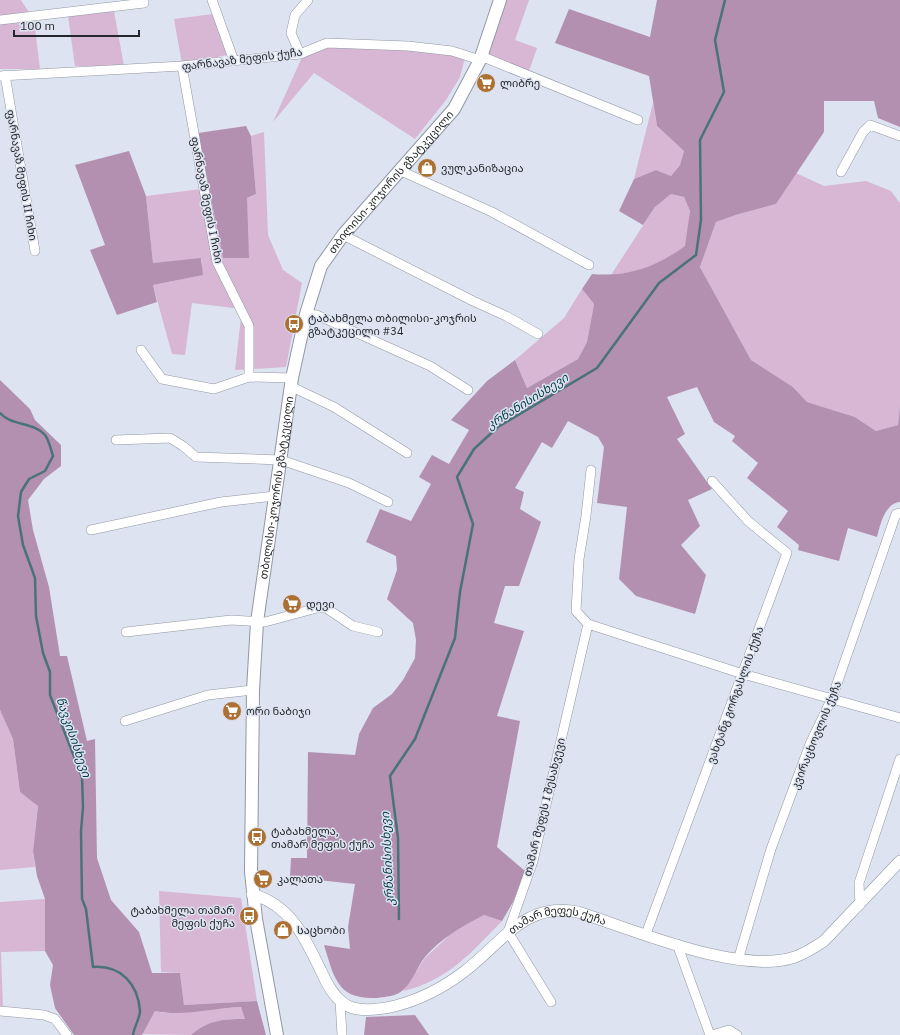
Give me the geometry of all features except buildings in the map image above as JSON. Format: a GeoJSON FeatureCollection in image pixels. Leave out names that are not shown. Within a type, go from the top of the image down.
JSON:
{"type":"FeatureCollection","features":[{"type":"Feature","properties":{"kind":"main road","name":"თბილისი-კოჯორის გზატკეცილი"},"geometry":{"type":"LineString","coordinates":[[277,1035],[252,894],[252,690],[257,622],[291,382],[306,314],[321,266],[343,235],[454,108],[481,58],[500,0]]}},
{"type":"Feature","properties":{"kind":"street"},"geometry":{"type":"LineString","coordinates":[[212,0],[234,61]]}},
{"type":"Feature","properties":{"kind":"street"},"geometry":{"type":"LineString","coordinates":[[300,54],[291,33],[295,15],[308,0]]}},
{"type":"Feature","properties":{"kind":"street"},"geometry":{"type":"LineString","coordinates":[[0,20],[143,1]]}},
{"type":"Feature","properties":{"kind":"street","name":"ფარნავაზ მეფის ქუჩა"},"geometry":{"type":"LineString","coordinates":[[3,75],[182,66],[234,61],[300,54],[327,43],[408,46],[452,51],[481,58],[638,120]]}},
{"type":"Feature","properties":{"kind":"street","name":"ფარნავაზ მეფის I ჩიხი"},"geometry":{"type":"LineString","coordinates":[[182,66],[217,262],[249,326],[249,377]]}},
{"type":"Feature","properties":{"kind":"street","name":"ფარნავაზ მეფის II ჩიხი"},"geometry":{"type":"LineString","coordinates":[[3,75],[35,251]]}},
{"type":"Feature","properties":{"kind":"street"},"geometry":{"type":"LineString","coordinates":[[841,172],[863,132],[870,125],[900,136]]}},
{"type":"Feature","properties":{"kind":"street"},"geometry":{"type":"LineString","coordinates":[[401,170],[492,212],[589,265]]}},
{"type":"Feature","properties":{"kind":"street"},"geometry":{"type":"LineString","coordinates":[[343,235],[473,301],[506,316],[538,334]]}},
{"type":"Feature","properties":{"kind":"street"},"geometry":{"type":"LineString","coordinates":[[306,314],[317,315],[430,366],[468,390]]}},
{"type":"Feature","properties":{"kind":"street"},"geometry":{"type":"LineString","coordinates":[[141,350],[162,379],[214,389],[249,377],[291,382],[407,453]]}},
{"type":"Feature","properties":{"kind":"street"},"geometry":{"type":"LineString","coordinates":[[116,440],[170,438],[183,446],[196,457],[281,460],[349,483],[388,502]]}},
{"type":"Feature","properties":{"kind":"street"},"geometry":{"type":"LineString","coordinates":[[591,470],[579,559],[576,611],[588,624],[743,674],[900,718]]}},
{"type":"Feature","properties":{"kind":"street","name":"ვახტანგ გორგასლის ქუჩა"},"geometry":{"type":"LineString","coordinates":[[646,934],[788,553],[748,521],[712,481]]}},
{"type":"Feature","properties":{"kind":"street"},"geometry":{"type":"LineString","coordinates":[[91,530],[222,502],[275,496]]}},
{"type":"Feature","properties":{"kind":"street","name":"კვირაცხოვლის ქუჩა"},"geometry":{"type":"LineString","coordinates":[[738,960],[771,849],[810,744],[832,698],[896,514],[900,513]]}},
{"type":"Feature","properties":{"kind":"street"},"geometry":{"type":"LineString","coordinates":[[126,632],[231,620],[265,622],[317,608],[326,608],[353,626],[378,632]]}},
{"type":"Feature","properties":{"kind":"street","name":"თამარ მეფეს I შესახვევი"},"geometry":{"type":"LineString","coordinates":[[508,932],[533,861],[588,624]]}},
{"type":"Feature","properties":{"kind":"street"},"geometry":{"type":"LineString","coordinates":[[125,721],[208,695],[252,690]]}},
{"type":"Feature","properties":{"kind":"street"},"geometry":{"type":"LineString","coordinates":[[860,905],[858,883],[900,759]]}},
{"type":"Feature","properties":{"kind":"street","name":"თამარ მეფეს ქუჩა"},"geometry":{"type":"LineString","coordinates":[[340,1001],[350,1007],[365,1010],[386,1008],[416,1000],[436,991],[466,970],[508,932],[538,914],[550,910],[565,909],[677,944],[738,960],[778,960],[794,958],[809,951],[824,941],[860,905],[900,861]]}},
{"type":"Feature","properties":{"kind":"street"},"geometry":{"type":"LineString","coordinates":[[252,894],[268,899],[278,906],[292,920],[305,939],[326,982],[340,1001],[342,1035]]}},
{"type":"Feature","properties":{"kind":"street"},"geometry":{"type":"LineString","coordinates":[[508,932],[551,1002]]}},
{"type":"Feature","properties":{"kind":"street"},"geometry":{"type":"LineString","coordinates":[[677,944],[711,1035],[729,1030],[737,1035]]}},
{"type":"Feature","properties":{"kind":"street"},"geometry":{"type":"LineString","coordinates":[[0,1011],[44,1015],[55,1019],[67,1035]]}},
{"type":"Feature","properties":{"kind":"shaded area"},"geometry":{"type":"Polygon","coordinates":[[[0,0],[21,0],[34,20],[40,69],[0,69],[0,0]]]}},
{"type":"Feature","properties":{"kind":"shaded area"},"geometry":{"type":"Polygon","coordinates":[[[504,0],[529,0],[515,40],[537,48],[529,71],[486,54],[504,0]]]}},
{"type":"Feature","properties":{"kind":"shaded area"},"geometry":{"type":"Polygon","coordinates":[[[657,0],[900,0],[900,127],[878,118],[874,101],[824,101],[824,132],[776,204],[716,222],[700,267],[751,360],[793,387],[807,402],[855,417],[876,431],[898,425],[900,406],[900,502],[890,506],[887,510],[877,537],[848,528],[839,561],[798,550],[799,545],[777,527],[788,511],[747,478],[758,463],[732,441],[735,436],[714,422],[697,387],[667,397],[685,434],[677,439],[712,489],[688,500],[700,526],[681,545],[706,575],[695,614],[636,596],[619,579],[627,507],[597,503],[604,447],[598,437],[568,421],[552,448],[542,442],[515,488],[524,492],[520,509],[541,522],[519,586],[505,586],[494,623],[524,631],[497,716],[520,721],[497,847],[525,871],[513,902],[502,921],[484,915],[453,933],[431,950],[410,982],[398,994],[377,998],[364,998],[353,995],[345,991],[339,984],[331,967],[324,945],[350,949],[348,927],[355,884],[290,877],[291,858],[307,858],[308,752],[355,755],[359,734],[373,708],[392,694],[403,680],[415,658],[416,640],[413,623],[387,599],[397,570],[396,556],[366,542],[380,509],[411,521],[431,484],[419,477],[432,455],[449,464],[469,430],[451,420],[487,381],[515,360],[527,388],[578,359],[587,342],[594,304],[582,289],[592,274],[618,274],[642,269],[663,260],[685,246],[690,211],[684,197],[671,194],[655,207],[643,225],[619,211],[634,179],[656,170],[671,176],[680,165],[684,151],[657,126],[649,76],[555,43],[569,9],[650,37],[657,0]]]}},
{"type":"Feature","properties":{"kind":"shaded area"},"geometry":{"type":"Polygon","coordinates":[[[114,11],[124,66],[75,66],[68,16],[114,11]]]}},
{"type":"Feature","properties":{"kind":"shaded area"},"geometry":{"type":"Polygon","coordinates":[[[213,14],[227,55],[182,64],[174,19],[213,14]]]}},
{"type":"Feature","properties":{"kind":"shaded area"},"geometry":{"type":"Polygon","coordinates":[[[328,46],[451,52],[465,58],[460,77],[446,100],[415,139],[314,73],[273,122],[303,55],[328,46]]]}},
{"type":"Feature","properties":{"kind":"shaded area"},"geometry":{"type":"Polygon","coordinates":[[[653,103],[657,126],[684,151],[680,165],[671,176],[656,170],[634,179],[653,103]]]}},
{"type":"Feature","properties":{"kind":"shaded area"},"geometry":{"type":"Polygon","coordinates":[[[246,126],[251,136],[256,194],[247,198],[249,258],[223,258],[198,133],[246,126]]]}},
{"type":"Feature","properties":{"kind":"shaded area"},"geometry":{"type":"Polygon","coordinates":[[[264,132],[268,235],[283,270],[302,283],[286,367],[235,370],[242,309],[192,303],[185,355],[172,354],[153,285],[202,275],[202,259],[153,263],[146,196],[209,188],[223,258],[247,198],[256,194],[251,136],[264,132]]]}},
{"type":"Feature","properties":{"kind":"shaded area"},"geometry":{"type":"Polygon","coordinates":[[[129,151],[146,196],[153,263],[201,258],[203,275],[153,285],[157,302],[117,315],[90,250],[105,245],[75,165],[129,151]]]}},
{"type":"Feature","properties":{"kind":"shaded area"},"geometry":{"type":"Polygon","coordinates":[[[796,173],[824,186],[866,181],[891,191],[900,203],[900,406],[898,425],[876,431],[855,417],[807,402],[793,387],[751,360],[700,267],[716,222],[776,204],[796,173]]]}},
{"type":"Feature","properties":{"kind":"shaded area"},"geometry":{"type":"Polygon","coordinates":[[[671,194],[684,197],[690,211],[686,246],[662,262],[641,271],[611,275],[655,207],[671,194]]]}},
{"type":"Feature","properties":{"kind":"shaded area"},"geometry":{"type":"Polygon","coordinates":[[[582,289],[594,304],[587,342],[578,359],[527,388],[515,360],[564,318],[582,289]]]}},
{"type":"Feature","properties":{"kind":"shaded area"},"geometry":{"type":"Polygon","coordinates":[[[0,380],[30,409],[35,420],[61,445],[61,466],[44,479],[28,500],[33,530],[49,587],[60,656],[67,656],[87,741],[95,739],[97,858],[111,900],[139,932],[152,973],[180,973],[184,1005],[257,1001],[266,1035],[191,1035],[204,1026],[216,1021],[245,1019],[241,1007],[187,1013],[166,1013],[155,1011],[142,1035],[74,1035],[55,1008],[50,985],[53,965],[45,951],[45,899],[37,876],[33,851],[38,806],[20,792],[13,739],[0,710],[0,380]]]}},
{"type":"Feature","properties":{"kind":"shaded area"},"geometry":{"type":"Polygon","coordinates":[[[0,710],[13,739],[20,792],[38,805],[33,851],[35,867],[0,870],[0,710]]]}},
{"type":"Feature","properties":{"kind":"shaded area"},"geometry":{"type":"Polygon","coordinates":[[[159,891],[241,898],[257,1001],[184,1005],[180,973],[161,972],[159,891]]]}},
{"type":"Feature","properties":{"kind":"shaded area"},"geometry":{"type":"Polygon","coordinates":[[[45,899],[45,951],[1,952],[3,1008],[0,1008],[0,902],[45,899]]]}},
{"type":"Feature","properties":{"kind":"shaded area"},"geometry":{"type":"Polygon","coordinates":[[[484,915],[502,921],[480,944],[446,973],[419,986],[403,991],[425,958],[454,931],[484,915]]]}},
{"type":"Feature","properties":{"kind":"shaded area"},"geometry":{"type":"Polygon","coordinates":[[[241,1007],[246,1019],[216,1021],[204,1026],[191,1035],[142,1034],[155,1011],[164,1013],[241,1007]]]}},
{"type":"Feature","properties":{"kind":"shaded area"},"geometry":{"type":"Polygon","coordinates":[[[415,1015],[429,1035],[364,1035],[366,1017],[415,1015]]]}},
{"type":"Feature","properties":{"kind":"waterway","name":"კრწანისისხევი"},"geometry":{"type":"LineString","coordinates":[[399,919],[398,838],[390,776],[415,739],[455,638],[460,592],[473,524],[457,477],[474,449],[498,427],[597,368],[659,283],[696,255],[701,220],[700,140],[724,92],[715,40],[725,0]]}},
{"type":"Feature","properties":{"kind":"waterway","name":"წავკისისხევი"},"geometry":{"type":"LineString","coordinates":[[0,413],[10,420],[35,428],[45,435],[53,456],[45,471],[29,479],[21,492],[18,516],[23,545],[35,578],[36,616],[43,653],[50,672],[50,695],[82,777],[82,899],[86,909],[93,967],[112,969],[120,973],[132,985],[139,1001],[140,1011],[133,1035]]}},
{"type":"Feature","properties":{"kind":"place","name":"ლიბრე"},"geometry":{"type":"Point","coordinates":[486,83]}},
{"type":"Feature","properties":{"kind":"place","name":"ვულკანიზაცია"},"geometry":{"type":"Point","coordinates":[427,168]}},
{"type":"Feature","properties":{"kind":"place","name":"ტაბახმელა თბილისი-კოჯრის გზატკეცილი #34"},"geometry":{"type":"Point","coordinates":[294,324]}},
{"type":"Feature","properties":{"kind":"place","name":"დევი"},"geometry":{"type":"Point","coordinates":[292,604]}},
{"type":"Feature","properties":{"kind":"place","name":"ორი ნაბიჯი"},"geometry":{"type":"Point","coordinates":[232,711]}},
{"type":"Feature","properties":{"kind":"place","name":"ტაბახმელა, თამარ მეფის ქუჩა"},"geometry":{"type":"Point","coordinates":[257,837]}},
{"type":"Feature","properties":{"kind":"place","name":"კალათა"},"geometry":{"type":"Point","coordinates":[263,879]}},
{"type":"Feature","properties":{"kind":"place","name":"ტაბახმელა თამარ მეფის ქუჩა"},"geometry":{"type":"Point","coordinates":[249,916]}},
{"type":"Feature","properties":{"kind":"place","name":"საცხობი"},"geometry":{"type":"Point","coordinates":[283,930]}}]}
